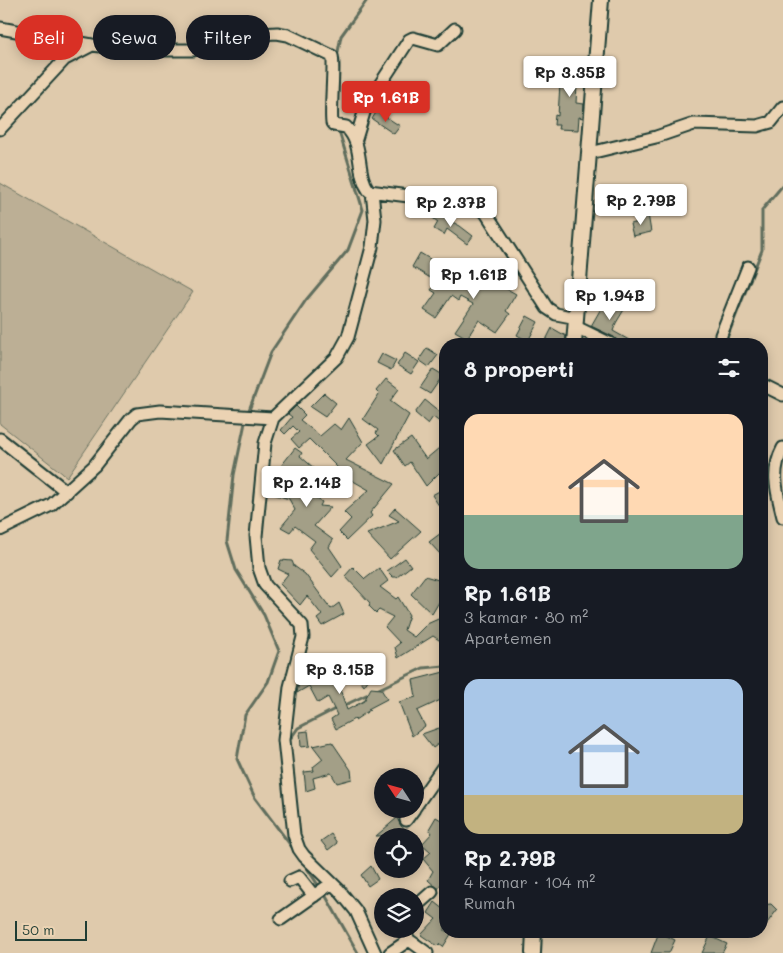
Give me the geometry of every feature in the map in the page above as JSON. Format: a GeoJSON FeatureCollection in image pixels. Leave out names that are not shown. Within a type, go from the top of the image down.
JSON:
{"type":"FeatureCollection","features":[{"type":"Feature","properties":{"kind":"main road"},"geometry":{"type":"LineString","coordinates":[[575,338],[601,0]]}},
{"type":"Feature","properties":{"kind":"main road"},"geometry":{"type":"LineString","coordinates":[[533,953],[534,938]]}},
{"type":"Feature","properties":{"kind":"street"},"geometry":{"type":"LineString","coordinates":[[0,28],[92,45],[135,50],[193,50],[243,35],[271,33],[288,35],[334,58],[331,100],[334,126],[346,127],[356,139]]}},
{"type":"Feature","properties":{"kind":"street"},"geometry":{"type":"LineString","coordinates":[[375,953],[356,912],[304,856],[299,849],[294,835],[284,740],[290,687],[304,637],[302,624],[265,585],[259,568],[256,536],[258,506],[265,443],[273,418],[331,363],[348,336],[372,247],[375,220],[372,192],[364,182],[356,139],[366,106],[409,40],[413,38],[438,45],[456,29]]}},
{"type":"Feature","properties":{"kind":"street"},"geometry":{"type":"LineString","coordinates":[[0,129],[66,59],[92,45]]}},
{"type":"Feature","properties":{"kind":"street"},"geometry":{"type":"LineString","coordinates":[[590,152],[656,137],[694,124],[757,126],[771,122],[783,107]]}},
{"type":"Feature","properties":{"kind":"street"},"geometry":{"type":"LineString","coordinates":[[372,192],[472,204],[478,207],[486,213],[547,308],[601,338]]}},
{"type":"Feature","properties":{"kind":"street"},"geometry":{"type":"LineString","coordinates":[[721,338],[748,267]]}},
{"type":"Feature","properties":{"kind":"street"},"geometry":{"type":"LineString","coordinates":[[768,388],[783,395]]}},
{"type":"Feature","properties":{"kind":"street"},"geometry":{"type":"LineString","coordinates":[[0,530],[46,508],[67,492],[94,466],[137,414],[160,411],[273,418]]}},
{"type":"Feature","properties":{"kind":"street"},"geometry":{"type":"LineString","coordinates":[[0,439],[67,492]]}},
{"type":"Feature","properties":{"kind":"street"},"geometry":{"type":"LineString","coordinates":[[783,448],[777,462],[774,483],[783,517]]}},
{"type":"Feature","properties":{"kind":"street"},"geometry":{"type":"LineString","coordinates":[[424,794],[439,773]]}},
{"type":"Feature","properties":{"kind":"street"},"geometry":{"type":"LineString","coordinates":[[290,881],[299,878],[315,895]]}},
{"type":"Feature","properties":{"kind":"street"},"geometry":{"type":"LineString","coordinates":[[281,919],[329,885]]}},
{"type":"Feature","properties":{"kind":"street"},"geometry":{"type":"LineString","coordinates":[[424,899],[432,892]]}},
{"type":"Feature","properties":{"kind":"street"},"geometry":{"type":"LineString","coordinates":[[390,953],[409,940],[427,953]]}},
{"type":"Feature","properties":{"kind":"shaded area"},"geometry":{"type":"Polygon","coordinates":[[[0,183],[193,292],[67,477],[0,424],[0,183]]]}},
{"type":"Feature","properties":{"kind":"building"},"geometry":{"type":"Polygon","coordinates":[[[573,66],[587,68],[586,84],[577,84],[576,103],[584,104],[583,118],[579,117],[578,130],[558,129],[559,125],[554,125],[555,115],[558,116],[561,67],[573,69],[573,66]]]}},
{"type":"Feature","properties":{"kind":"building"},"geometry":{"type":"Polygon","coordinates":[[[377,111],[400,126],[394,134],[372,119],[377,111]]]}},
{"type":"Feature","properties":{"kind":"building"},"geometry":{"type":"Polygon","coordinates":[[[433,212],[460,226],[473,236],[467,244],[447,229],[444,235],[434,229],[438,222],[430,216],[433,212]]]}},
{"type":"Feature","properties":{"kind":"building"},"geometry":{"type":"Polygon","coordinates":[[[648,214],[651,232],[633,236],[630,224],[639,222],[638,216],[648,214]]]}},
{"type":"Feature","properties":{"kind":"building"},"geometry":{"type":"Polygon","coordinates":[[[420,253],[440,265],[432,279],[412,267],[420,253]]]}},
{"type":"Feature","properties":{"kind":"building"},"geometry":{"type":"Polygon","coordinates":[[[471,263],[484,271],[482,275],[516,294],[506,311],[510,314],[497,332],[479,320],[467,338],[455,331],[473,304],[460,297],[458,301],[451,296],[436,318],[424,310],[436,293],[431,290],[440,277],[456,287],[471,263]]]}},
{"type":"Feature","properties":{"kind":"building"},"geometry":{"type":"Polygon","coordinates":[[[607,298],[625,308],[613,331],[625,338],[615,338],[591,326],[607,298]]]}},
{"type":"Feature","properties":{"kind":"building"},"geometry":{"type":"Polygon","coordinates":[[[527,316],[538,322],[530,338],[522,338],[517,335],[527,316]]]}},
{"type":"Feature","properties":{"kind":"building"},"geometry":{"type":"Polygon","coordinates":[[[552,328],[566,336],[566,338],[547,338],[552,328]]]}},
{"type":"Feature","properties":{"kind":"building"},"geometry":{"type":"Polygon","coordinates":[[[427,348],[438,355],[429,367],[419,360],[427,348]]]}},
{"type":"Feature","properties":{"kind":"building"},"geometry":{"type":"Polygon","coordinates":[[[405,353],[419,362],[411,374],[397,365],[405,353]]]}},
{"type":"Feature","properties":{"kind":"building"},"geometry":{"type":"Polygon","coordinates":[[[382,354],[396,361],[391,370],[377,363],[382,354]]]}},
{"type":"Feature","properties":{"kind":"building"},"geometry":{"type":"Polygon","coordinates":[[[433,369],[439,373],[439,381],[430,394],[420,388],[433,369]]]}},
{"type":"Feature","properties":{"kind":"building"},"geometry":{"type":"Polygon","coordinates":[[[386,379],[399,389],[390,401],[409,415],[383,464],[368,444],[379,436],[376,433],[378,430],[363,419],[379,394],[376,391],[386,379]]]}},
{"type":"Feature","properties":{"kind":"building"},"geometry":{"type":"Polygon","coordinates":[[[324,393],[336,403],[325,417],[310,407],[324,393]]]}},
{"type":"Feature","properties":{"kind":"building"},"geometry":{"type":"Polygon","coordinates":[[[425,400],[439,411],[439,422],[433,417],[428,424],[415,413],[425,400]]]}},
{"type":"Feature","properties":{"kind":"building"},"geometry":{"type":"Polygon","coordinates":[[[296,406],[305,415],[300,420],[320,436],[334,424],[341,430],[349,418],[363,442],[346,460],[394,484],[370,513],[372,516],[347,540],[339,532],[351,519],[344,512],[369,490],[348,478],[309,439],[299,448],[291,439],[299,432],[293,426],[285,434],[281,430],[292,417],[288,414],[296,406]]]}},
{"type":"Feature","properties":{"kind":"building"},"geometry":{"type":"Polygon","coordinates":[[[411,438],[426,459],[439,448],[439,473],[426,486],[410,462],[405,466],[394,450],[411,438]]]}},
{"type":"Feature","properties":{"kind":"building"},"geometry":{"type":"Polygon","coordinates":[[[295,448],[302,453],[300,456],[322,475],[310,494],[322,502],[320,506],[331,507],[314,526],[333,540],[329,547],[342,566],[332,577],[309,549],[315,541],[295,526],[290,532],[281,527],[295,510],[289,499],[273,494],[275,484],[281,486],[291,473],[281,466],[295,448]]]}},
{"type":"Feature","properties":{"kind":"building"},"geometry":{"type":"Polygon","coordinates":[[[439,491],[439,506],[432,495],[439,491]]]}},
{"type":"Feature","properties":{"kind":"building"},"geometry":{"type":"Polygon","coordinates":[[[395,508],[421,531],[390,559],[367,534],[399,521],[389,515],[395,508]]]}},
{"type":"Feature","properties":{"kind":"building"},"geometry":{"type":"Polygon","coordinates":[[[439,534],[439,553],[429,542],[439,534]]]}},
{"type":"Feature","properties":{"kind":"building"},"geometry":{"type":"Polygon","coordinates":[[[405,558],[411,566],[397,577],[393,577],[387,571],[405,558]]]}},
{"type":"Feature","properties":{"kind":"building"},"geometry":{"type":"Polygon","coordinates":[[[281,560],[292,561],[294,566],[305,574],[331,609],[339,603],[344,614],[322,626],[317,619],[322,615],[307,596],[300,605],[280,584],[288,574],[278,569],[281,560]]]}},
{"type":"Feature","properties":{"kind":"building"},"geometry":{"type":"Polygon","coordinates":[[[353,567],[365,579],[379,568],[388,581],[380,587],[396,599],[398,597],[409,615],[404,630],[414,637],[427,624],[439,619],[439,640],[433,636],[398,658],[395,647],[400,643],[385,627],[393,617],[379,610],[376,613],[369,606],[370,603],[345,576],[353,567]]]}},
{"type":"Feature","properties":{"kind":"building"},"geometry":{"type":"Polygon","coordinates":[[[425,576],[439,580],[439,602],[432,614],[411,594],[425,576]]]}},
{"type":"Feature","properties":{"kind":"building"},"geometry":{"type":"Polygon","coordinates":[[[331,656],[344,676],[338,683],[347,710],[364,701],[371,688],[381,689],[387,699],[368,709],[370,710],[355,720],[336,729],[331,719],[337,715],[328,697],[318,703],[309,686],[297,693],[299,682],[312,673],[317,684],[332,675],[322,662],[331,656]]]}},
{"type":"Feature","properties":{"kind":"building"},"geometry":{"type":"Polygon","coordinates":[[[361,661],[371,676],[364,686],[351,669],[361,661]]]}},
{"type":"Feature","properties":{"kind":"building"},"geometry":{"type":"Polygon","coordinates":[[[439,673],[439,701],[417,711],[425,726],[412,736],[399,702],[416,697],[413,680],[439,673]]]}},
{"type":"Feature","properties":{"kind":"building"},"geometry":{"type":"Polygon","coordinates":[[[439,728],[439,744],[433,748],[422,734],[439,728]]]}},
{"type":"Feature","properties":{"kind":"building"},"geometry":{"type":"Polygon","coordinates":[[[308,731],[310,746],[301,747],[300,732],[308,731]]]}},
{"type":"Feature","properties":{"kind":"building"},"geometry":{"type":"Polygon","coordinates":[[[332,742],[351,770],[352,779],[337,783],[331,773],[313,778],[315,788],[306,791],[304,772],[314,771],[313,767],[323,759],[313,746],[332,742]]]}},
{"type":"Feature","properties":{"kind":"building"},"geometry":{"type":"Polygon","coordinates":[[[436,817],[439,819],[438,889],[428,880],[433,871],[424,860],[431,852],[424,846],[424,842],[432,833],[429,829],[436,817]]]}},
{"type":"Feature","properties":{"kind":"building"},"geometry":{"type":"Polygon","coordinates":[[[397,818],[403,828],[385,828],[397,818]]]}},
{"type":"Feature","properties":{"kind":"building"},"geometry":{"type":"Polygon","coordinates":[[[331,834],[337,843],[328,850],[321,841],[331,834]]]}},
{"type":"Feature","properties":{"kind":"building"},"geometry":{"type":"Polygon","coordinates":[[[371,866],[374,872],[374,878],[378,879],[368,886],[361,875],[371,866]]]}},
{"type":"Feature","properties":{"kind":"building"},"geometry":{"type":"Polygon","coordinates":[[[435,902],[439,905],[439,938],[449,938],[443,947],[439,944],[437,946],[424,937],[424,932],[436,919],[428,913],[435,902]]]}},
{"type":"Feature","properties":{"kind":"building"},"geometry":{"type":"Polygon","coordinates":[[[768,904],[771,904],[777,910],[768,922],[768,904]]]}},
{"type":"Feature","properties":{"kind":"building"},"geometry":{"type":"Polygon","coordinates":[[[657,938],[671,938],[675,940],[669,953],[651,953],[657,938]]]}},
{"type":"Feature","properties":{"kind":"building"},"geometry":{"type":"Polygon","coordinates":[[[709,938],[714,938],[727,944],[722,953],[702,953],[709,938]]]}},
{"type":"Feature","properties":{"kind":"waterway"},"geometry":{"type":"LineString","coordinates":[[337,57],[341,36],[367,0]]}},
{"type":"Feature","properties":{"kind":"waterway"},"geometry":{"type":"LineString","coordinates":[[295,851],[255,798],[237,759],[245,715],[268,682],[279,651],[264,615],[236,570],[227,541],[234,475],[246,418],[271,352],[306,300],[348,250],[363,210],[338,128]]}},
{"type":"Feature","properties":{"kind":"waterway"},"geometry":{"type":"LineString","coordinates":[[727,338],[762,250],[762,210],[783,185]]}},
{"type":"Feature","properties":{"kind":"waterway"},"geometry":{"type":"LineString","coordinates":[[343,706],[423,668],[439,667]]}},
{"type":"Feature","properties":{"kind":"waterway"},"geometry":{"type":"LineString","coordinates":[[288,742],[298,728],[337,708]]}},
{"type":"Feature","properties":{"kind":"waterway"},"geometry":{"type":"LineString","coordinates":[[303,862],[320,888]]}},
{"type":"Feature","properties":{"kind":"waterway"},"geometry":{"type":"LineString","coordinates":[[324,893],[358,953]]}}]}
